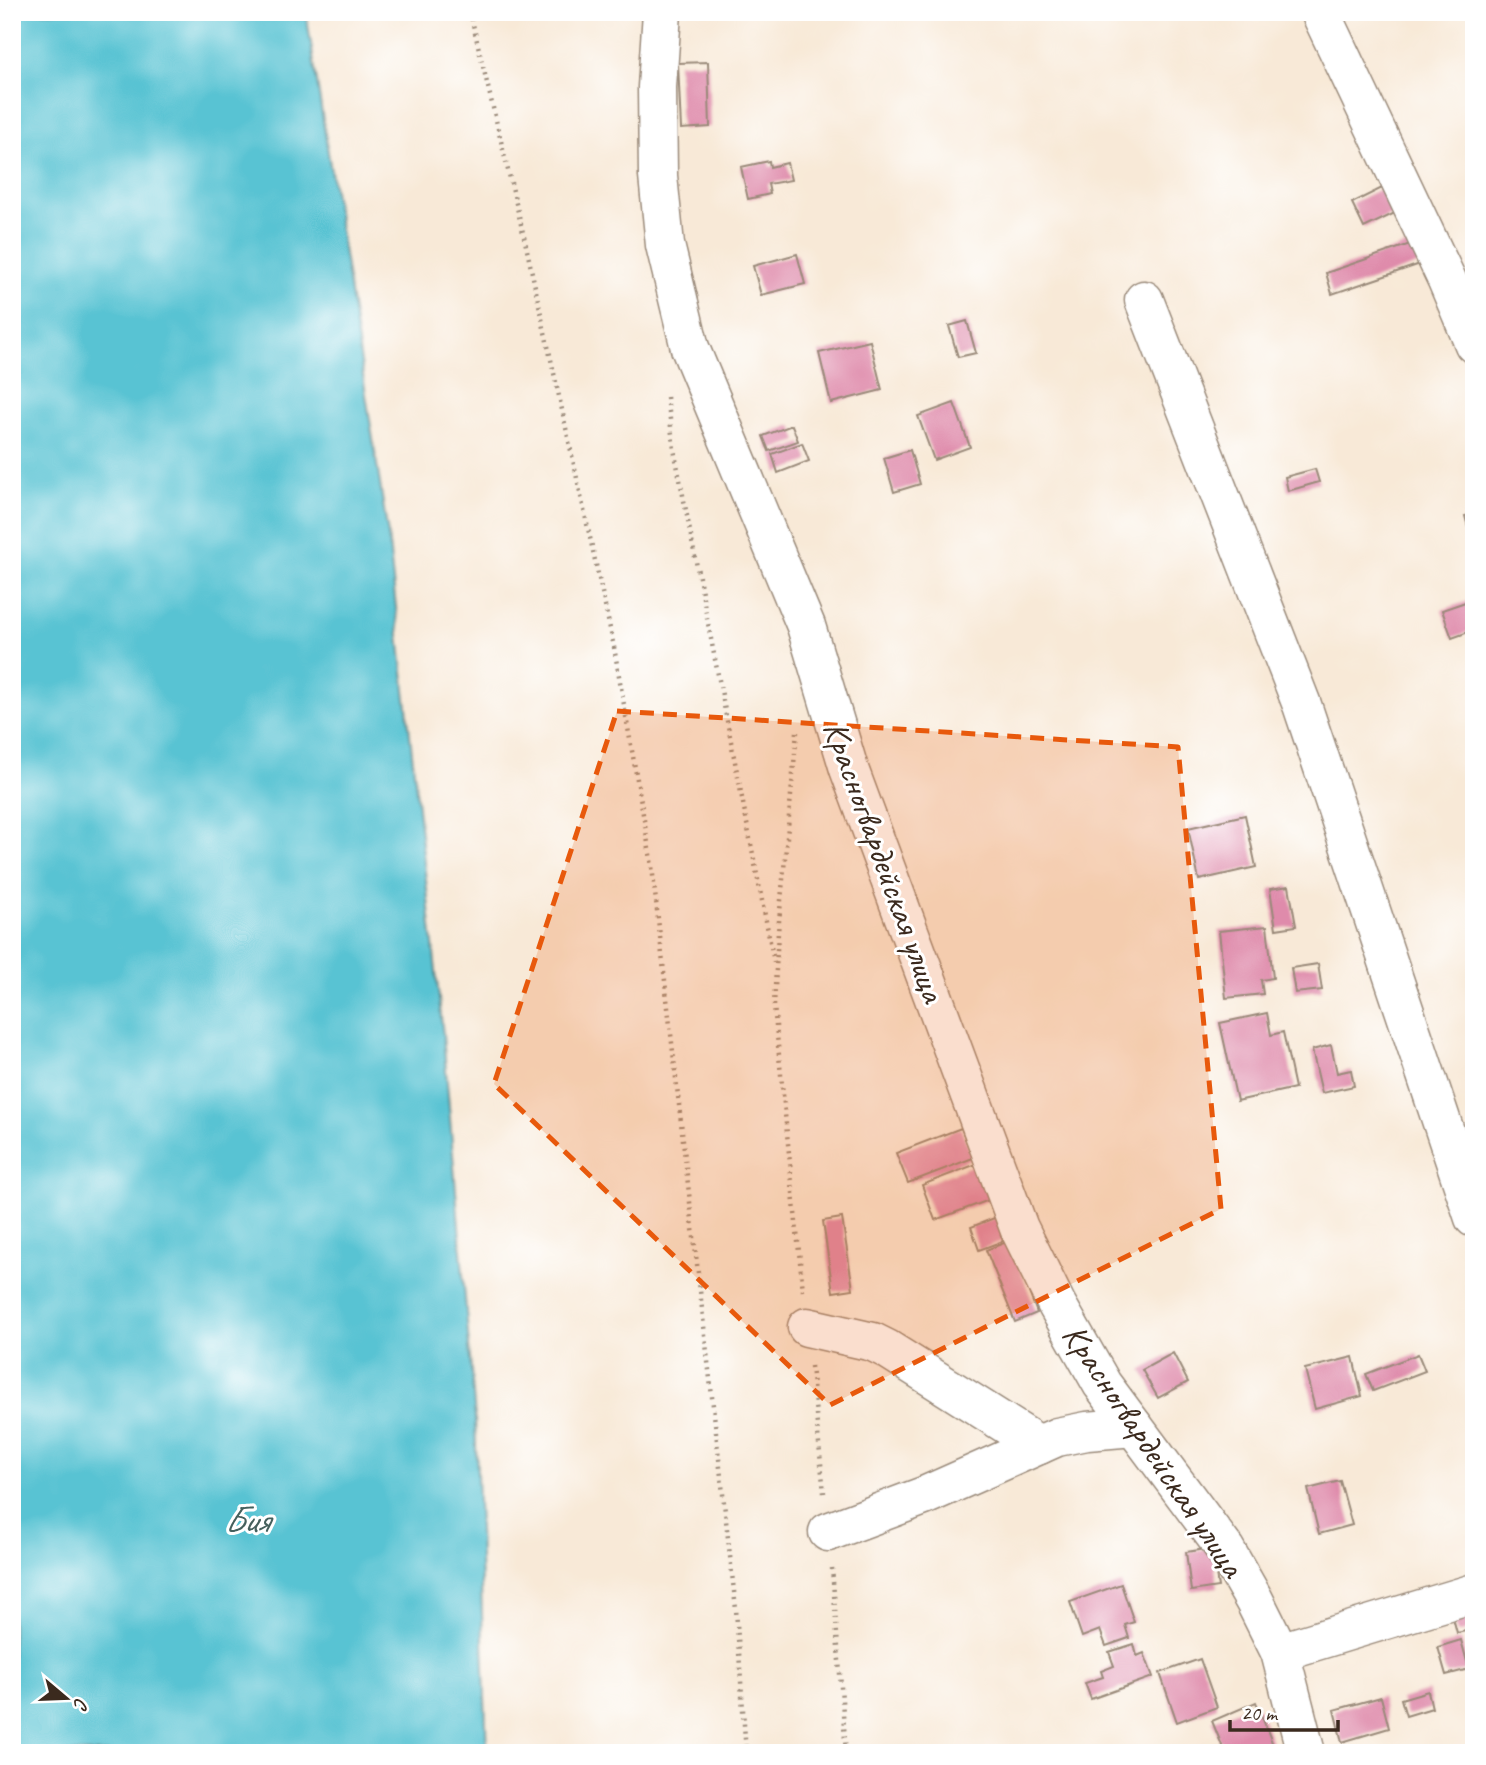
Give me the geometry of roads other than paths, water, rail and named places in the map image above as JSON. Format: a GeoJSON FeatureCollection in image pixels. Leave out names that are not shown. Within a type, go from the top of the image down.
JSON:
{"type":"FeatureCollection","features":[{"type":"Feature","properties":{"kind":"street","name":"Красногвардейская улица"},"geometry":{"type":"LineString","coordinates":[[662,12],[657,87],[658,176],[665,245],[690,348],[806,626],[849,769],[1019,1228],[1057,1305],[1102,1384],[1225,1549],[1280,1651],[1306,1753]]}},
{"type":"Feature","properties":{"kind":"street"},"geometry":{"type":"LineString","coordinates":[[1320,12],[1447,280],[1474,344]]}},
{"type":"Feature","properties":{"kind":"street"},"geometry":{"type":"LineString","coordinates":[[1144,300],[1302,705],[1474,1218]]}},
{"type":"Feature","properties":{"kind":"street"},"geometry":{"type":"LineString","coordinates":[[807,1327],[873,1342],[887,1349],[1039,1445]]}},
{"type":"Feature","properties":{"kind":"street"},"geometry":{"type":"LineString","coordinates":[[828,1532],[924,1496],[1057,1437],[1134,1427]]}},
{"type":"Feature","properties":{"kind":"street"},"geometry":{"type":"LineString","coordinates":[[1280,1651],[1474,1593]]}},
{"type":"Feature","properties":{"kind":"water","name":"Бия"},"geometry":{"type":"Polygon","coordinates":[[[12,12],[306,12],[388,535],[443,1035],[475,1418],[487,1753],[12,1753],[12,12]]]}}]}
